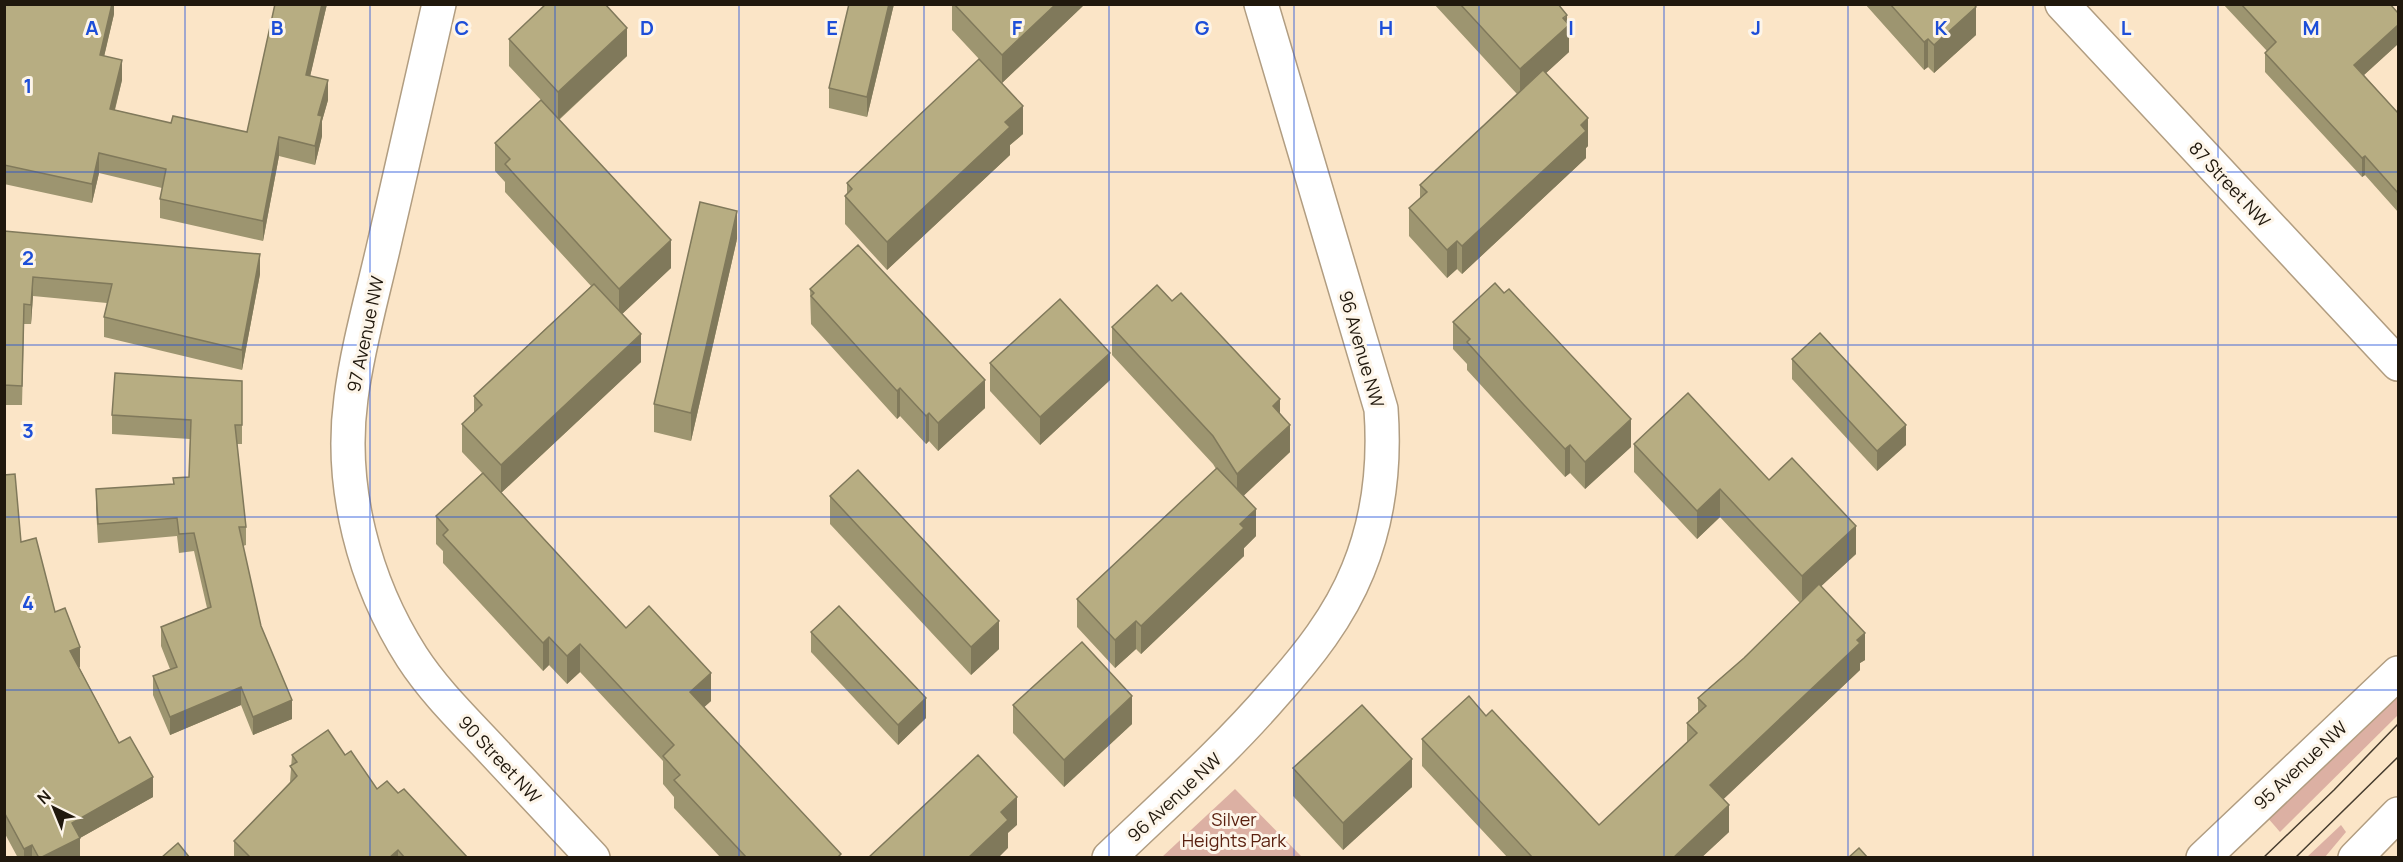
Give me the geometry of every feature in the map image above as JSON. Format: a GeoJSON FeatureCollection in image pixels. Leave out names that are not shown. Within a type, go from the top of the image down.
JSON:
{"type":"FeatureCollection","features":[{"type":"Feature","properties":{"kind":"street","name":"97 Avenue NW"},"geometry":{"type":"LineString","coordinates":[[412,657],[380,596],[365,556],[355,514],[348,436],[356,365],[439,4]]}},
{"type":"Feature","properties":{"kind":"street","name":"96 Avenue NW"},"geometry":{"type":"LineString","coordinates":[[1109,858],[1236,739],[1323,635],[1358,571],[1378,503],[1382,469],[1381,409],[1261,4]]}},
{"type":"Feature","properties":{"kind":"street","name":"87 Street NW"},"geometry":{"type":"LineString","coordinates":[[2062,4],[2398,364]]}},
{"type":"Feature","properties":{"kind":"street","name":"90 Street NW"},"geometry":{"type":"LineString","coordinates":[[412,657],[461,718],[593,858]]}},
{"type":"Feature","properties":{"kind":"street","name":"95 Avenue NW"},"geometry":{"type":"LineString","coordinates":[[2203,858],[2398,674]]}},
{"type":"Feature","properties":{"kind":"street"},"geometry":{"type":"LineString","coordinates":[[2355,858],[2398,814]]}},
{"type":"Feature","properties":{"kind":"green space"},"geometry":{"type":"Polygon","coordinates":[[[2398,693],[2398,715],[2280,832],[2267,817],[2398,693]]]}},
{"type":"Feature","properties":{"kind":"green space","name":"Silver Heights Park"},"geometry":{"type":"Polygon","coordinates":[[[1235,789],[1302,857],[1162,857],[1235,789]]]}},
{"type":"Feature","properties":{"kind":"green space"},"geometry":{"type":"Polygon","coordinates":[[[2341,825],[2346,832],[2325,857],[2307,857],[2341,825]]]}},
{"type":"Feature","properties":{"kind":"building"},"geometry":{"type":"Polygon","coordinates":[[[4,4],[112,4],[100,55],[122,60],[110,109],[171,123],[173,116],[247,132],[275,4],[322,4],[306,75],[328,80],[318,115],[322,116],[315,146],[279,137],[263,221],[160,199],[166,169],[99,153],[92,184],[4,165],[4,4]]]}},
{"type":"Feature","properties":{"kind":"building"},"geometry":{"type":"Polygon","coordinates":[[[546,4],[605,4],[627,28],[558,92],[509,39],[546,4]]]}},
{"type":"Feature","properties":{"kind":"building"},"geometry":{"type":"Polygon","coordinates":[[[849,4],[889,4],[867,97],[829,88],[849,4]]]}},
{"type":"Feature","properties":{"kind":"building"},"geometry":{"type":"Polygon","coordinates":[[[954,4],[1056,4],[1002,55],[954,4]]]}},
{"type":"Feature","properties":{"kind":"building"},"geometry":{"type":"Polygon","coordinates":[[[1460,4],[1558,4],[1567,15],[1563,18],[1569,25],[1520,69],[1460,4]]]}},
{"type":"Feature","properties":{"kind":"building"},"geometry":{"type":"Polygon","coordinates":[[[1890,4],[1974,4],[1976,7],[1934,45],[1928,39],[1924,42],[1890,4]]]}},
{"type":"Feature","properties":{"kind":"building"},"geometry":{"type":"Polygon","coordinates":[[[2241,4],[2390,4],[2398,13],[2398,25],[2354,65],[2398,113],[2398,193],[2365,156],[2362,158],[2265,53],[2276,42],[2241,4]]]}},
{"type":"Feature","properties":{"kind":"building"},"geometry":{"type":"Polygon","coordinates":[[[979,59],[1023,106],[1005,122],[1010,127],[887,242],[845,196],[852,189],[847,183],[979,59]]]}},
{"type":"Feature","properties":{"kind":"building"},"geometry":{"type":"Polygon","coordinates":[[[1543,70],[1588,118],[1581,125],[1586,131],[1462,246],[1457,241],[1447,250],[1409,208],[1427,192],[1420,185],[1543,70]]]}},
{"type":"Feature","properties":{"kind":"building"},"geometry":{"type":"Polygon","coordinates":[[[541,100],[671,240],[619,289],[505,164],[510,159],[495,143],[541,100]]]}},
{"type":"Feature","properties":{"kind":"building"},"geometry":{"type":"Polygon","coordinates":[[[700,202],[737,211],[691,413],[654,404],[700,202]]]}},
{"type":"Feature","properties":{"kind":"building"},"geometry":{"type":"Polygon","coordinates":[[[4,231],[260,254],[242,350],[104,317],[112,284],[33,277],[31,305],[24,304],[22,386],[4,385],[4,231]]]}},
{"type":"Feature","properties":{"kind":"building"},"geometry":{"type":"Polygon","coordinates":[[[858,245],[985,380],[938,423],[929,413],[926,416],[900,388],[897,391],[811,296],[814,293],[810,289],[858,245]]]}},
{"type":"Feature","properties":{"kind":"building"},"geometry":{"type":"Polygon","coordinates":[[[1495,283],[1504,293],[1509,289],[1631,419],[1585,462],[1570,445],[1565,449],[1467,342],[1470,339],[1453,322],[1495,283]]]}},
{"type":"Feature","properties":{"kind":"building"},"geometry":{"type":"Polygon","coordinates":[[[594,284],[641,334],[501,465],[462,424],[482,405],[474,396],[594,284]]]}},
{"type":"Feature","properties":{"kind":"building"},"geometry":{"type":"Polygon","coordinates":[[[1157,285],[1172,301],[1181,293],[1280,399],[1273,406],[1290,425],[1237,474],[1213,436],[1112,327],[1157,285]]]}},
{"type":"Feature","properties":{"kind":"building"},"geometry":{"type":"Polygon","coordinates":[[[1060,299],[1110,353],[1040,417],[990,363],[1060,299]]]}},
{"type":"Feature","properties":{"kind":"building"},"geometry":{"type":"Polygon","coordinates":[[[1820,333],[1906,425],[1877,451],[1792,359],[1820,333]]]}},
{"type":"Feature","properties":{"kind":"building"},"geometry":{"type":"Polygon","coordinates":[[[115,373],[242,381],[242,425],[235,425],[246,527],[239,527],[261,626],[292,700],[253,717],[241,687],[170,717],[153,676],[177,667],[161,627],[211,607],[194,533],[179,534],[177,518],[98,524],[96,489],[174,484],[173,478],[189,477],[191,420],[112,415],[115,373]]]}},
{"type":"Feature","properties":{"kind":"building"},"geometry":{"type":"Polygon","coordinates":[[[1688,393],[1769,480],[1792,458],[1856,526],[1802,576],[1720,489],[1697,511],[1634,444],[1688,393]]]}},
{"type":"Feature","properties":{"kind":"building"},"geometry":{"type":"Polygon","coordinates":[[[1217,468],[1256,509],[1240,524],[1244,528],[1141,626],[1136,621],[1115,640],[1077,599],[1217,468]]]}},
{"type":"Feature","properties":{"kind":"building"},"geometry":{"type":"Polygon","coordinates":[[[858,470],[999,621],[971,647],[830,496],[858,470]]]}},
{"type":"Feature","properties":{"kind":"building"},"geometry":{"type":"Polygon","coordinates":[[[483,473],[626,628],[649,606],[711,673],[690,692],[841,854],[837,858],[747,858],[674,780],[680,775],[663,756],[674,745],[580,644],[567,656],[549,637],[543,643],[443,535],[448,530],[436,516],[483,473]]]}},
{"type":"Feature","properties":{"kind":"building"},"geometry":{"type":"Polygon","coordinates":[[[15,474],[21,542],[36,538],[55,612],[65,608],[80,647],[70,651],[119,743],[130,737],[153,777],[72,823],[80,838],[40,858],[32,845],[24,849],[4,812],[4,475],[15,474]]]}},
{"type":"Feature","properties":{"kind":"building"},"geometry":{"type":"Polygon","coordinates":[[[1819,584],[1865,633],[1857,640],[1860,643],[1710,785],[1729,805],[1673,858],[1533,858],[1422,739],[1469,696],[1486,716],[1492,710],[1599,825],[1697,733],[1687,723],[1706,706],[1698,698],[1744,658],[1819,584]]]}},
{"type":"Feature","properties":{"kind":"building"},"geometry":{"type":"Polygon","coordinates":[[[839,606],[926,698],[898,725],[811,632],[839,606]]]}},
{"type":"Feature","properties":{"kind":"building"},"geometry":{"type":"Polygon","coordinates":[[[1082,642],[1132,696],[1064,760],[1013,705],[1082,642]]]}},
{"type":"Feature","properties":{"kind":"building"},"geometry":{"type":"Polygon","coordinates":[[[1362,705],[1412,759],[1343,823],[1293,768],[1362,705]]]}},
{"type":"Feature","properties":{"kind":"building"},"geometry":{"type":"Polygon","coordinates":[[[328,730],[345,755],[351,751],[377,789],[387,781],[398,793],[404,789],[468,858],[405,858],[398,850],[389,858],[251,858],[234,841],[297,776],[290,766],[297,762],[292,755],[328,730]]]}},
{"type":"Feature","properties":{"kind":"building"},"geometry":{"type":"Polygon","coordinates":[[[978,755],[1017,797],[1001,812],[1008,820],[968,858],[868,858],[978,755]]]}},
{"type":"Feature","properties":{"kind":"building"},"geometry":{"type":"Polygon","coordinates":[[[178,843],[190,858],[161,858],[178,843]]]}},
{"type":"Feature","properties":{"kind":"building"},"geometry":{"type":"Polygon","coordinates":[[[1859,848],[1868,858],[1848,858],[1859,848]]]}},
{"type":"Feature","properties":{"kind":"tram line"},"geometry":{"type":"LineString","coordinates":[[2263,858],[2398,724]]}},
{"type":"Feature","properties":{"kind":"tram line"},"geometry":{"type":"LineString","coordinates":[[2295,858],[2398,757]]}}]}
